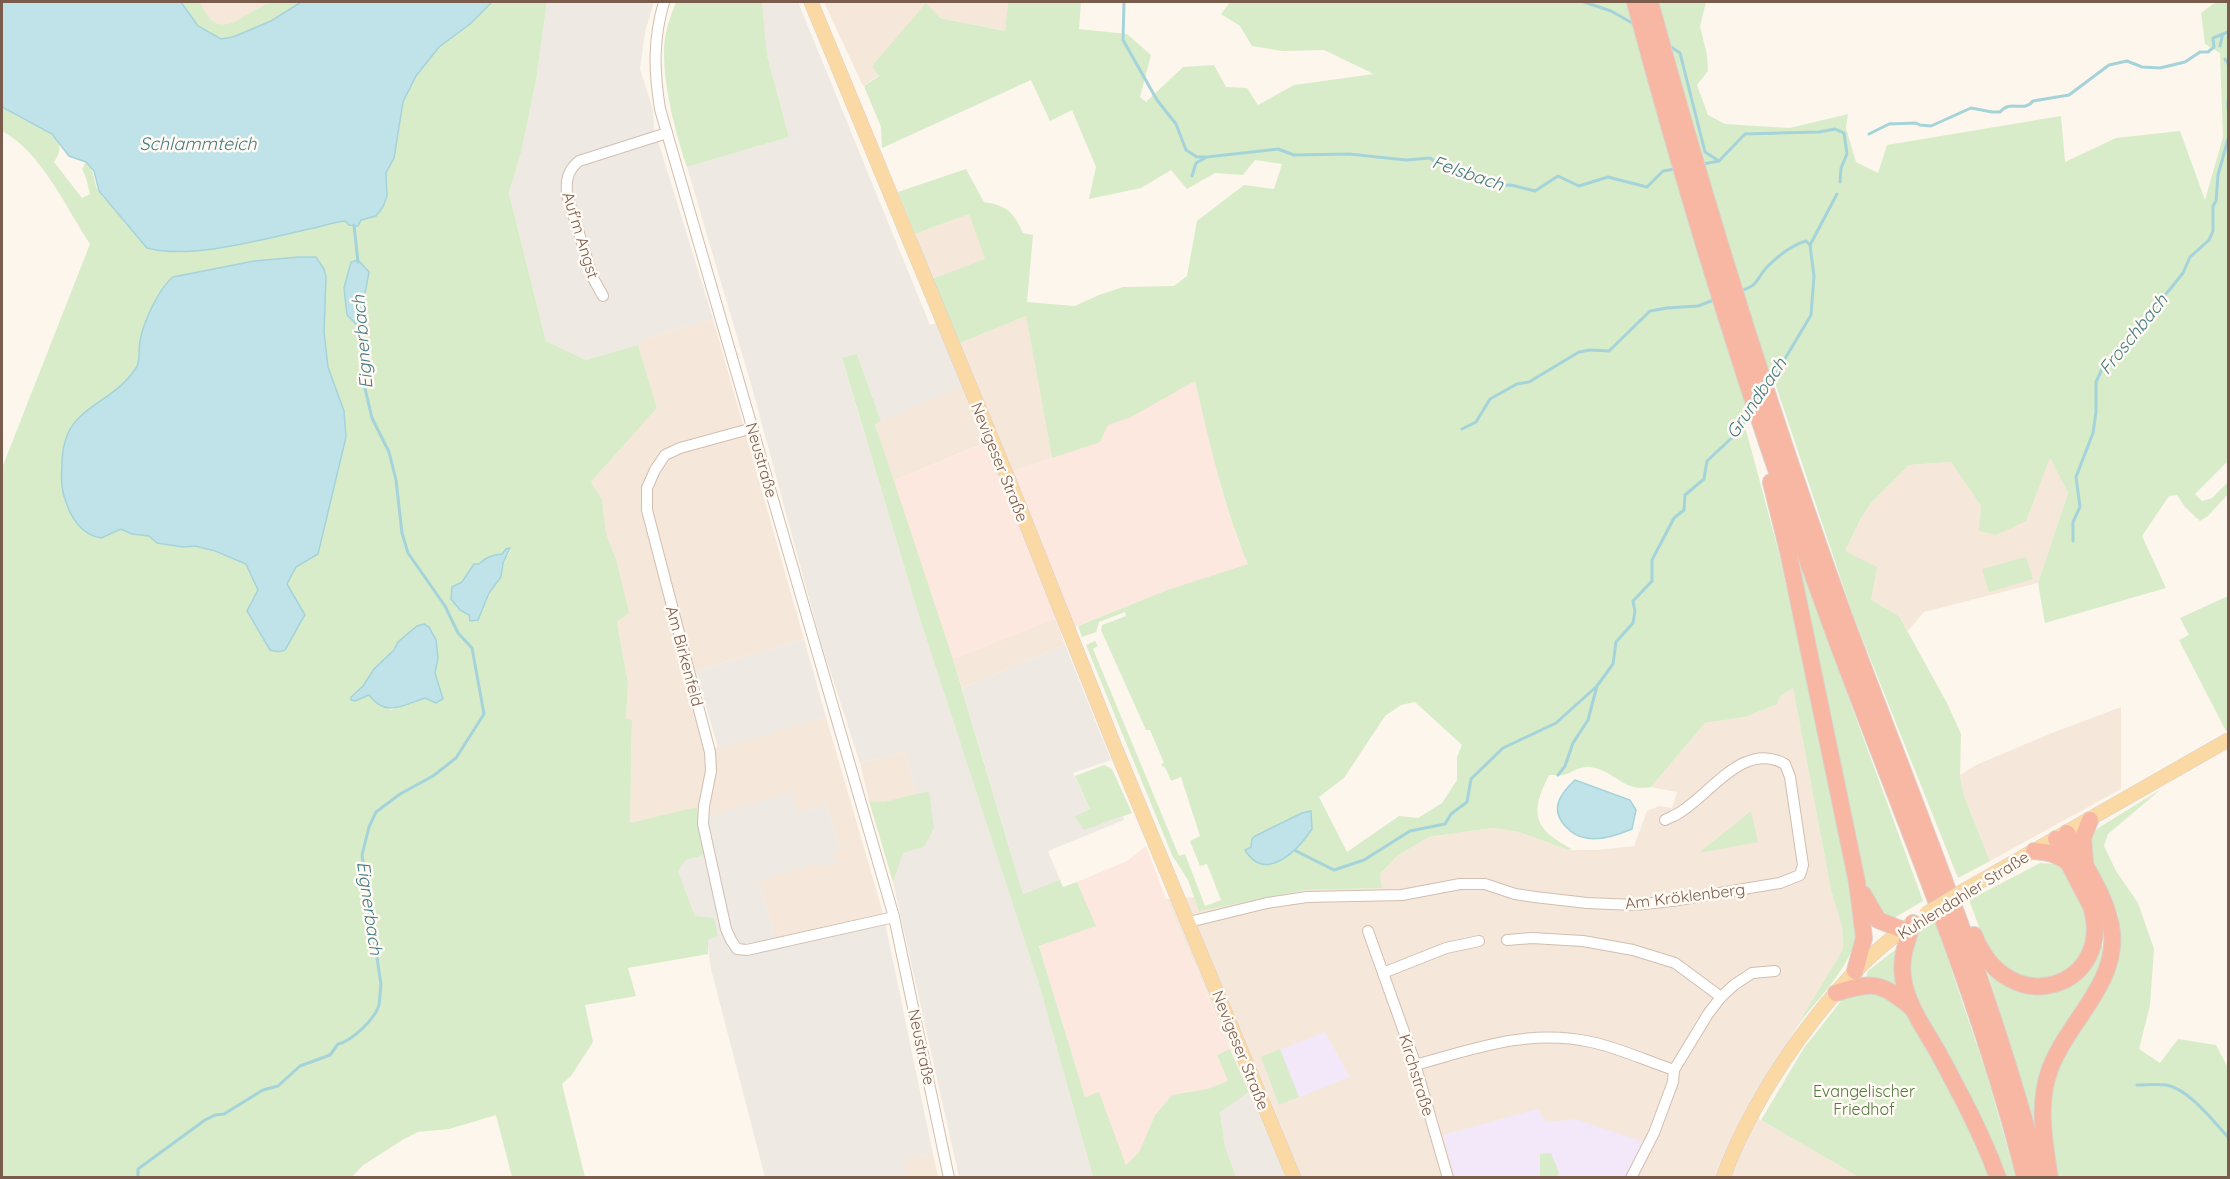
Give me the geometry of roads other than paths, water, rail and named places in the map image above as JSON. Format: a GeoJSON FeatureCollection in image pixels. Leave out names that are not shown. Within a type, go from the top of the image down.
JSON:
{"type":"FeatureCollection","features":[{"type":"Feature","properties":{"kind":"highway"},"geometry":{"type":"LineString","coordinates":[[1635,2],[1675,152],[1757,413],[1802,545],[1964,978],[1994,1068],[2025,1178]]}},
{"type":"Feature","properties":{"kind":"highway"},"geometry":{"type":"LineString","coordinates":[[1650,2],[1692,154],[1736,297],[1802,545],[1857,882],[1864,938],[1856,971]]}},
{"type":"Feature","properties":{"kind":"highway"},"geometry":{"type":"LineString","coordinates":[[1802,545],[1964,934],[2008,1061],[2040,1178]]}},
{"type":"Feature","properties":{"kind":"highway"},"geometry":{"type":"LineString","coordinates":[[2085,868],[2083,838],[2090,820]]}},
{"type":"Feature","properties":{"kind":"highway"},"geometry":{"type":"LineString","coordinates":[[1944,885],[1962,905],[1980,950],[2006,978],[2016,983],[2037,987],[2048,986],[2068,978],[2077,972],[2089,955],[2095,935],[2091,906],[2068,862],[2061,836]]}},
{"type":"Feature","properties":{"kind":"highway"},"geometry":{"type":"LineString","coordinates":[[2050,1178],[2043,1118],[2044,1092],[2050,1068],[2065,1036],[2090,999],[2107,968],[2112,934],[2109,916],[2085,868],[2061,836]]}},
{"type":"Feature","properties":{"kind":"highway"},"geometry":{"type":"LineString","coordinates":[[2034,851],[2048,852],[2068,862]]}},
{"type":"Feature","properties":{"kind":"highway"},"geometry":{"type":"LineString","coordinates":[[1857,882],[1878,920],[1914,922],[1904,948],[1902,968],[1906,993],[1911,1007],[1963,1101],[1998,1178]]}},
{"type":"Feature","properties":{"kind":"highway"},"geometry":{"type":"LineString","coordinates":[[1836,993],[1868,984],[1882,986],[1911,1007]]}},
{"type":"Feature","properties":{"kind":"main road","name":"Nevigeser Straße"},"geometry":{"type":"LineString","coordinates":[[811,2],[1294,1178]]}},
{"type":"Feature","properties":{"kind":"main road","name":"Kuhlendahler Straße"},"geometry":{"type":"LineString","coordinates":[[1723,1178],[1746,1126],[1772,1082],[1797,1044],[1856,971],[1914,922],[1965,890],[2229,740]]}},
{"type":"Feature","properties":{"kind":"street","name":"Neustraße"},"geometry":{"type":"LineString","coordinates":[[663,2],[656,34],[654,63],[660,109],[894,917],[949,1178]]}},
{"type":"Feature","properties":{"kind":"street","name":"Auf'm Angst"},"geometry":{"type":"LineString","coordinates":[[603,296],[593,278],[567,195],[566,181],[570,169],[579,160],[667,133]]}},
{"type":"Feature","properties":{"kind":"street","name":"Am Birkenfeld"},"geometry":{"type":"LineString","coordinates":[[753,428],[680,448],[665,455],[647,488],[647,510],[710,752],[711,771],[703,825],[726,929],[737,949],[747,950],[894,917]]}},
{"type":"Feature","properties":{"kind":"street","name":"Am Kröklenberg"},"geometry":{"type":"LineString","coordinates":[[1188,922],[1246,907],[1307,897],[1402,895],[1460,884],[1485,884],[1515,894],[1535,897],[1587,903],[1635,905],[1780,883],[1800,875],[1803,865],[1790,777],[1785,764],[1777,759],[1767,757],[1740,764],[1682,811],[1665,820]]}},
{"type":"Feature","properties":{"kind":"street","name":"Kirchstraße"},"geometry":{"type":"LineString","coordinates":[[1368,931],[1415,1065],[1448,1178]]}},
{"type":"Feature","properties":{"kind":"street"},"geometry":{"type":"LineString","coordinates":[[1507,940],[1532,938],[1583,941],[1633,950],[1674,963],[1720,997]]}},
{"type":"Feature","properties":{"kind":"street"},"geometry":{"type":"LineString","coordinates":[[1383,974],[1446,948],[1479,941]]}},
{"type":"Feature","properties":{"kind":"street"},"geometry":{"type":"LineString","coordinates":[[1631,1178],[1654,1133],[1673,1082],[1674,1070],[1720,997],[1752,973],[1775,971]]}},
{"type":"Feature","properties":{"kind":"street"},"geometry":{"type":"LineString","coordinates":[[1415,1065],[1514,1039],[1553,1036],[1617,1049],[1674,1070]]}},
{"type":"Feature","properties":{"kind":"water","name":"Schlammteich"},"geometry":{"type":"Polygon","coordinates":[[[2,2],[181,2],[198,26],[221,39],[233,37],[271,21],[301,2],[492,2],[470,24],[439,47],[416,76],[403,102],[394,158],[386,173],[387,196],[376,216],[361,220],[358,226],[349,225],[345,221],[249,243],[184,252],[147,248],[99,191],[94,171],[86,162],[69,156],[52,134],[2,107],[2,2]]]}},
{"type":"Feature","properties":{"kind":"water"},"geometry":{"type":"Polygon","coordinates":[[[316,257],[324,269],[326,277],[324,332],[328,367],[344,411],[346,437],[318,554],[296,567],[287,584],[305,615],[285,650],[278,652],[270,650],[247,611],[258,590],[246,564],[215,551],[195,546],[183,547],[157,543],[149,536],[132,534],[121,529],[101,538],[89,534],[76,522],[69,511],[63,490],[62,470],[64,445],[78,418],[113,392],[136,368],[139,344],[148,316],[162,289],[173,277],[254,261],[316,257]]]}},
{"type":"Feature","properties":{"kind":"water"},"geometry":{"type":"Polygon","coordinates":[[[358,260],[369,272],[359,327],[347,315],[344,288],[351,262],[358,260]]]}},
{"type":"Feature","properties":{"kind":"water"},"geometry":{"type":"Polygon","coordinates":[[[510,548],[503,563],[501,577],[489,593],[478,620],[470,621],[469,615],[460,610],[451,599],[452,587],[462,582],[474,564],[502,554],[510,548]]]}},
{"type":"Feature","properties":{"kind":"water"},"geometry":{"type":"Polygon","coordinates":[[[424,624],[429,627],[436,640],[438,658],[435,673],[443,699],[436,703],[425,698],[395,708],[382,706],[369,695],[355,701],[351,700],[374,669],[394,650],[398,642],[417,626],[424,624]]]}},
{"type":"Feature","properties":{"kind":"water"},"geometry":{"type":"Polygon","coordinates":[[[1575,780],[1630,800],[1636,810],[1632,829],[1609,837],[1592,839],[1581,837],[1568,829],[1561,820],[1557,808],[1561,796],[1575,780]]]}},
{"type":"Feature","properties":{"kind":"water"},"geometry":{"type":"Polygon","coordinates":[[[1311,811],[1312,829],[1299,846],[1281,860],[1272,864],[1262,864],[1253,860],[1245,850],[1251,847],[1255,836],[1302,813],[1311,811]]]}},
{"type":"Feature","properties":{"kind":"waterway","name":"Felsbach"},"geometry":{"type":"LineString","coordinates":[[1124,2],[1123,40],[1157,100],[1176,124],[1186,150],[1197,157],[1205,157]]}},
{"type":"Feature","properties":{"kind":"waterway"},"geometry":{"type":"LineString","coordinates":[[1584,2],[1611,11],[1634,24]]}},
{"type":"Feature","properties":{"kind":"waterway","name":"Grundbach"},"geometry":{"type":"LineString","coordinates":[[1869,134],[1889,124],[1916,123],[1931,126],[1971,108],[2000,112],[2008,106],[2025,106],[2033,101],[2069,95],[2109,65],[2127,61],[2142,67],[2160,68],[2185,62],[2200,52],[2208,52],[2214,47],[2213,38],[2228,32]]}},
{"type":"Feature","properties":{"kind":"waterway","name":"Froschbach"},"geometry":{"type":"LineString","coordinates":[[2220,46],[2222,37]]}},
{"type":"Feature","properties":{"kind":"waterway"},"geometry":{"type":"LineString","coordinates":[[1668,45],[1680,53],[1705,152],[1719,161]]}},
{"type":"Feature","properties":{"kind":"waterway","name":"Froschbach"},"geometry":{"type":"LineString","coordinates":[[2225,59],[2228,64]]}},
{"type":"Feature","properties":{"kind":"waterway","name":"Froschbach"},"geometry":{"type":"LineString","coordinates":[[2228,101],[2228,109]]}},
{"type":"Feature","properties":{"kind":"waterway","name":"Felsbach"},"geometry":{"type":"LineString","coordinates":[[1703,164],[1719,161],[1745,134],[1819,132],[1835,129],[1844,133],[1847,154],[1841,168],[1840,182]]}},
{"type":"Feature","properties":{"kind":"waterway","name":"Froschbach"},"geometry":{"type":"LineString","coordinates":[[2073,541],[2073,522],[2080,507],[2076,477],[2093,433],[2096,382],[2103,367],[2183,273],[2190,257],[2209,240],[2213,231],[2213,206],[2216,201],[2218,175],[2228,139]]}},
{"type":"Feature","properties":{"kind":"waterway","name":"Felsbach"},"geometry":{"type":"LineString","coordinates":[[1192,176],[1196,163],[1207,157],[1278,149],[1294,155],[1349,154],[1406,160],[1430,158],[1448,170],[1496,186],[1511,185],[1535,191],[1558,176],[1579,186],[1608,177],[1647,187],[1663,171],[1675,169]]}},
{"type":"Feature","properties":{"kind":"waterway","name":"Grundbach"},"geometry":{"type":"LineString","coordinates":[[1770,384],[1811,315],[1814,276],[1810,245],[1837,194]]}},
{"type":"Feature","properties":{"kind":"waterway","name":"Eignerbach"},"geometry":{"type":"LineString","coordinates":[[354,225],[358,262]]}},
{"type":"Feature","properties":{"kind":"waterway"},"geometry":{"type":"LineString","coordinates":[[1740,291],[1754,284],[1767,267],[1790,248],[1806,241],[1810,245]]}},
{"type":"Feature","properties":{"kind":"waterway"},"geometry":{"type":"LineString","coordinates":[[1462,429],[1476,422],[1490,399],[1517,384],[1529,382],[1579,352],[1609,351],[1650,311],[1698,306],[1716,299]]}},
{"type":"Feature","properties":{"kind":"waterway","name":"Eignerbach"},"geometry":{"type":"LineString","coordinates":[[138,1178],[138,1169],[205,1120],[224,1114],[263,1090],[278,1086],[300,1066],[330,1055],[338,1044],[356,1034],[373,1017],[379,1005],[381,985],[362,855],[369,827],[376,812],[400,794],[433,776],[456,758],[484,714],[472,648],[458,633],[445,606],[408,553],[402,533],[396,480],[389,452],[372,418],[363,380],[359,323]]}},
{"type":"Feature","properties":{"kind":"waterway","name":"Grundbach"},"geometry":{"type":"LineString","coordinates":[[1558,775],[1565,766],[1573,743],[1588,720],[1597,686],[1613,664],[1616,642],[1633,623],[1635,611],[1633,601],[1652,581],[1652,560],[1674,518],[1684,510],[1685,495],[1704,479],[1707,461],[1737,433],[1751,411]]}},
{"type":"Feature","properties":{"kind":"waterway"},"geometry":{"type":"LineString","coordinates":[[1296,851],[1334,870],[1364,860],[1410,831],[1445,824],[1451,814],[1467,802],[1471,779],[1503,748],[1556,723],[1596,687]]}},
{"type":"Feature","properties":{"kind":"waterway"},"geometry":{"type":"LineString","coordinates":[[2137,1085],[2166,1085],[2175,1088],[2200,1106],[2228,1137]]}},
{"type":"Feature","properties":{"kind":"park label","name":"Evangelischer Friedhof"},"geometry":{"type":"Point","coordinates":[1864,1100]}}]}
